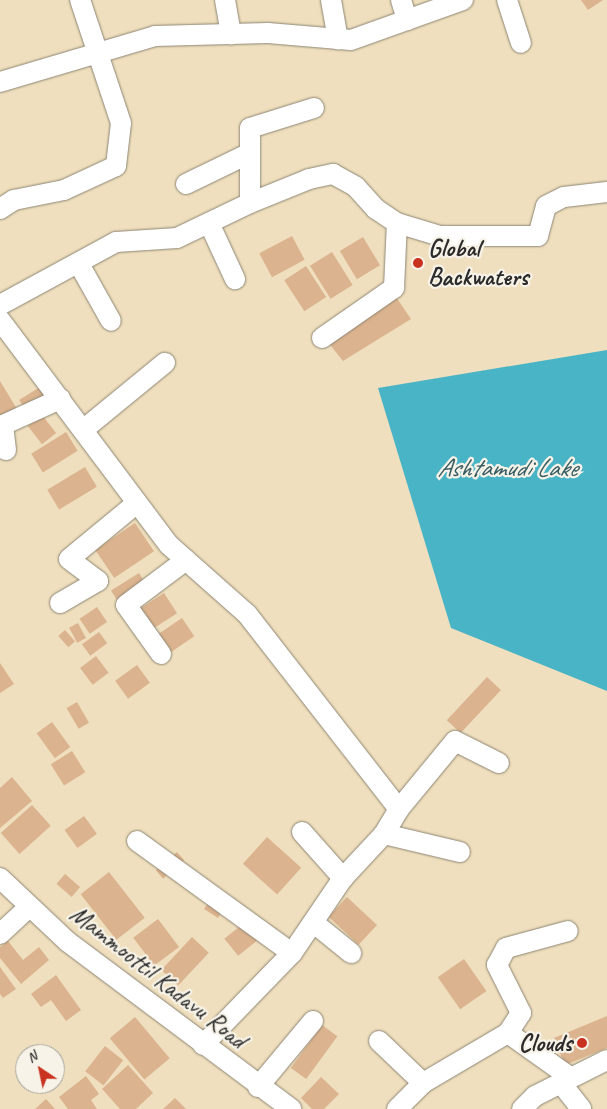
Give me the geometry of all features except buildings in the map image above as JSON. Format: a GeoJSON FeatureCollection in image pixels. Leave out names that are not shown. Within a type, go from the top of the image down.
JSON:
{"type":"FeatureCollection","features":[{"type":"Feature","properties":{"kind":"street"},"geometry":{"type":"LineString","coordinates":[[0,209],[14,200],[64,190],[116,166],[121,123],[80,0]]}},
{"type":"Feature","properties":{"kind":"street"},"geometry":{"type":"LineString","coordinates":[[224,0],[231,34]]}},
{"type":"Feature","properties":{"kind":"street"},"geometry":{"type":"LineString","coordinates":[[331,0],[338,39]]}},
{"type":"Feature","properties":{"kind":"street"},"geometry":{"type":"LineString","coordinates":[[401,0],[407,20]]}},
{"type":"Feature","properties":{"kind":"street"},"geometry":{"type":"LineString","coordinates":[[507,0],[521,43]]}},
{"type":"Feature","properties":{"kind":"street"},"geometry":{"type":"LineString","coordinates":[[0,82],[97,50],[155,36],[231,34],[351,40],[457,1]]}},
{"type":"Feature","properties":{"kind":"street"},"geometry":{"type":"LineString","coordinates":[[250,203],[250,128],[314,108]]}},
{"type":"Feature","properties":{"kind":"street"},"geometry":{"type":"LineString","coordinates":[[186,184],[250,154]]}},
{"type":"Feature","properties":{"kind":"street"},"geometry":{"type":"LineString","coordinates":[[0,306],[116,242],[177,238],[250,203],[309,179],[333,174],[356,187],[376,209],[397,223],[440,236],[538,236],[546,206],[564,198],[607,192]]}},
{"type":"Feature","properties":{"kind":"street"},"geometry":{"type":"LineString","coordinates":[[209,223],[235,279]]}},
{"type":"Feature","properties":{"kind":"street"},"geometry":{"type":"LineString","coordinates":[[322,338],[394,288],[397,223]]}},
{"type":"Feature","properties":{"kind":"street"},"geometry":{"type":"LineString","coordinates":[[79,264],[111,321]]}},
{"type":"Feature","properties":{"kind":"street"},"geometry":{"type":"LineString","coordinates":[[4,331],[60,399],[137,502],[186,560],[247,614],[399,808]]}},
{"type":"Feature","properties":{"kind":"street"},"geometry":{"type":"LineString","coordinates":[[83,430],[165,363]]}},
{"type":"Feature","properties":{"kind":"street"},"geometry":{"type":"LineString","coordinates":[[6,450],[3,425],[60,399]]}},
{"type":"Feature","properties":{"kind":"street"},"geometry":{"type":"LineString","coordinates":[[60,603],[98,580],[69,559],[137,502]]}},
{"type":"Feature","properties":{"kind":"street"},"geometry":{"type":"LineString","coordinates":[[161,654],[126,605],[186,560]]}},
{"type":"Feature","properties":{"kind":"street"},"geometry":{"type":"LineString","coordinates":[[203,1045],[292,954],[342,878],[384,834],[399,808],[455,741],[499,762]]}},
{"type":"Feature","properties":{"kind":"street"},"geometry":{"type":"LineString","coordinates":[[302,832],[342,878]]}},
{"type":"Feature","properties":{"kind":"street"},"geometry":{"type":"LineString","coordinates":[[384,834],[460,852]]}},
{"type":"Feature","properties":{"kind":"street"},"geometry":{"type":"LineString","coordinates":[[138,841],[292,954]]}},
{"type":"Feature","properties":{"kind":"street","name":"Mammoottil Kadavu Road"},"geometry":{"type":"LineString","coordinates":[[0,878],[28,908],[203,1045],[258,1087],[291,1109]]}},
{"type":"Feature","properties":{"kind":"street"},"geometry":{"type":"LineString","coordinates":[[0,934],[28,908]]}},
{"type":"Feature","properties":{"kind":"street"},"geometry":{"type":"LineString","coordinates":[[314,923],[351,953]]}},
{"type":"Feature","properties":{"kind":"street"},"geometry":{"type":"LineString","coordinates":[[397,1109],[423,1083],[508,1033],[521,1013],[497,964],[506,948],[568,931]]}},
{"type":"Feature","properties":{"kind":"street"},"geometry":{"type":"LineString","coordinates":[[258,1087],[313,1021]]}},
{"type":"Feature","properties":{"kind":"street"},"geometry":{"type":"LineString","coordinates":[[508,1033],[566,1080],[581,1109]]}},
{"type":"Feature","properties":{"kind":"street"},"geometry":{"type":"LineString","coordinates":[[380,1041],[423,1083]]}},
{"type":"Feature","properties":{"kind":"street"},"geometry":{"type":"LineString","coordinates":[[522,1109],[534,1096],[607,1060]]}},
{"type":"Feature","properties":{"kind":"water","name":"Ashtamudi Lake"},"geometry":{"type":"Polygon","coordinates":[[[607,350],[607,691],[451,628],[378,388],[607,350]]]}},
{"type":"Feature","properties":{"kind":"place","name":"Global Backwaters"},"geometry":{"type":"Point","coordinates":[418,263]}},
{"type":"Feature","properties":{"kind":"place","name":"Clouds"},"geometry":{"type":"Point","coordinates":[582,1043]}}]}
